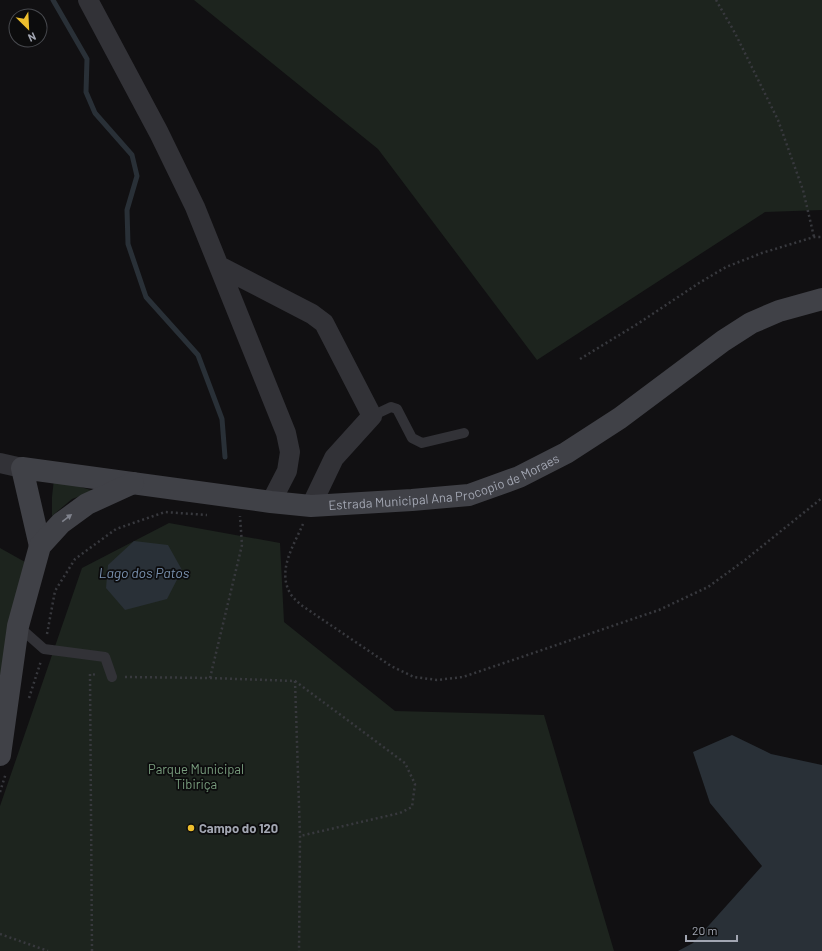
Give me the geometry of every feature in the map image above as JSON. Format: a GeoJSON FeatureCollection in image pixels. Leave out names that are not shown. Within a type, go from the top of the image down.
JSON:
{"type":"FeatureCollection","features":[{"type":"Feature","properties":{"kind":"street"},"geometry":{"type":"LineString","coordinates":[[88,0],[160,133],[195,207],[286,433],[290,452],[287,471],[271,502]]}},
{"type":"Feature","properties":{"kind":"street"},"geometry":{"type":"LineString","coordinates":[[219,266],[312,314],[324,323],[372,416],[334,458],[311,506]]}},
{"type":"Feature","properties":{"kind":"street","name":"Estrada Municipal Ana Procopio de Moraes"},"geometry":{"type":"LineString","coordinates":[[22,468],[271,502],[311,506],[469,495],[519,477],[566,452],[620,418],[722,341],[751,323],[779,311],[822,299]]}},
{"type":"Feature","properties":{"kind":"street"},"geometry":{"type":"LineString","coordinates":[[0,463],[22,468],[40,546]]}},
{"type":"Feature","properties":{"kind":"street"},"geometry":{"type":"LineString","coordinates":[[0,755],[18,626],[40,546],[61,523],[87,504],[133,483]]}},
{"type":"Feature","properties":{"kind":"lane"},"geometry":{"type":"LineString","coordinates":[[372,416],[391,407],[397,409],[412,438],[422,443],[464,433]]}},
{"type":"Feature","properties":{"kind":"lane"},"geometry":{"type":"LineString","coordinates":[[18,626],[44,649],[105,657],[112,677]]}},
{"type":"Feature","properties":{"kind":"path"},"geometry":{"type":"LineString","coordinates":[[716,0],[735,33],[778,120],[803,190],[814,237]]}},
{"type":"Feature","properties":{"kind":"path"},"geometry":{"type":"LineString","coordinates":[[580,359],[726,267],[762,253],[814,237],[822,237]]}},
{"type":"Feature","properties":{"kind":"path"},"geometry":{"type":"LineString","coordinates":[[311,506],[286,562],[285,580],[290,593],[300,605],[391,666],[414,677],[436,680],[463,677],[659,610],[708,587],[745,560],[822,498]]}},
{"type":"Feature","properties":{"kind":"path"},"geometry":{"type":"LineString","coordinates":[[44,649],[55,591],[75,558],[116,529],[165,512],[210,515]]}},
{"type":"Feature","properties":{"kind":"path"},"geometry":{"type":"LineString","coordinates":[[210,678],[242,545],[240,516],[232,516]]}},
{"type":"Feature","properties":{"kind":"path"},"geometry":{"type":"LineString","coordinates":[[92,951],[90,674],[112,677],[295,681],[405,763],[415,784],[412,807],[400,814],[300,836]]}},
{"type":"Feature","properties":{"kind":"path"},"geometry":{"type":"LineString","coordinates":[[295,681],[300,836],[299,951]]}},
{"type":"Feature","properties":{"kind":"path"},"geometry":{"type":"LineString","coordinates":[[0,934],[48,951]]}},
{"type":"Feature","properties":{"kind":"green space"},"geometry":{"type":"Polygon","coordinates":[[[194,0],[822,0],[822,210],[765,212],[537,360],[378,149],[194,0]]]}},
{"type":"Feature","properties":{"kind":"green space"},"geometry":{"type":"Polygon","coordinates":[[[54,479],[94,491],[72,499],[52,516],[54,479]]]}},
{"type":"Feature","properties":{"kind":"green space","name":"Parque Municipal Tibiriça"},"geometry":{"type":"Polygon","coordinates":[[[169,523],[280,543],[284,622],[395,711],[544,715],[614,951],[0,951],[0,806],[82,568],[169,523]]]}},
{"type":"Feature","properties":{"kind":"green space"},"geometry":{"type":"Polygon","coordinates":[[[0,548],[25,562],[0,724],[0,548]]]}},
{"type":"Feature","properties":{"kind":"water","name":"Lago dos Patos"},"geometry":{"type":"Polygon","coordinates":[[[134,541],[168,545],[182,570],[167,599],[125,610],[106,588],[108,565],[134,541]]]}},
{"type":"Feature","properties":{"kind":"water"},"geometry":{"type":"Polygon","coordinates":[[[732,735],[771,754],[822,765],[822,951],[678,951],[693,943],[762,866],[710,803],[693,752],[732,735]]]}},
{"type":"Feature","properties":{"kind":"waterway"},"geometry":{"type":"LineString","coordinates":[[53,0],[87,59],[86,92],[95,113],[132,155],[137,176],[127,210],[128,244],[146,297],[198,355],[222,419],[225,457]]}},
{"type":"Feature","properties":{"kind":"place","name":"Campo do 120"},"geometry":{"type":"Point","coordinates":[191,828]}}]}
